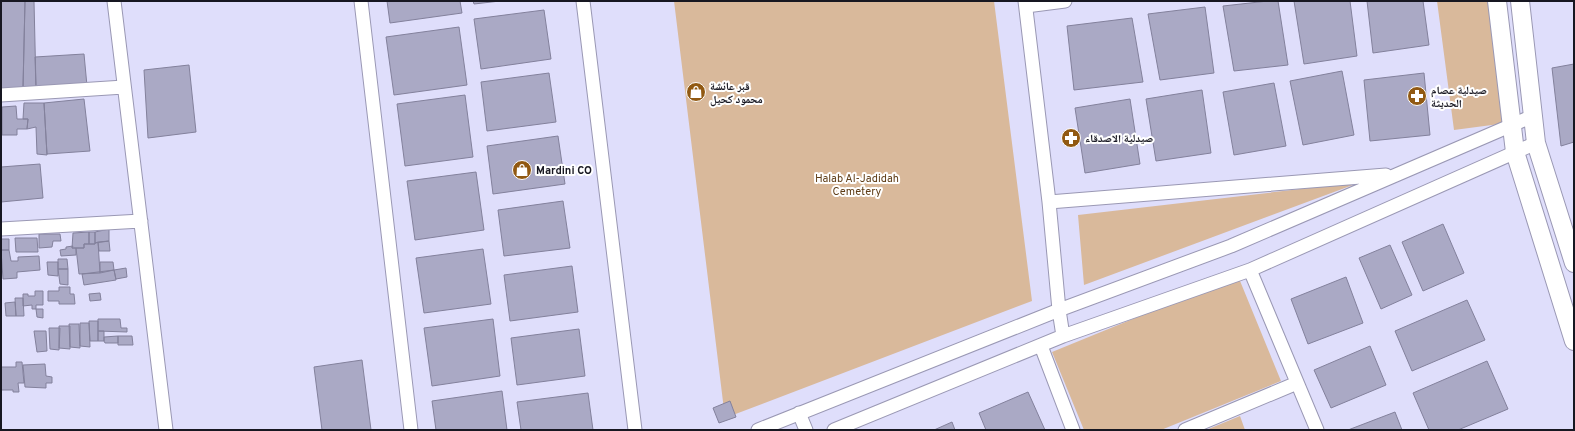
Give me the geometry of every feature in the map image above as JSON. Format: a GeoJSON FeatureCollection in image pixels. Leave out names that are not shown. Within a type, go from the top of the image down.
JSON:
{"type":"FeatureCollection","features":[{"type":"Feature","properties":{"kind":"street"},"geometry":{"type":"LineString","coordinates":[[114,1],[166,430]]}},
{"type":"Feature","properties":{"kind":"street"},"geometry":{"type":"LineString","coordinates":[[361,1],[411,430]]}},
{"type":"Feature","properties":{"kind":"street"},"geometry":{"type":"LineString","coordinates":[[583,1],[635,430]]}},
{"type":"Feature","properties":{"kind":"street"},"geometry":{"type":"LineString","coordinates":[[1063,336],[1026,3],[1065,1]]}},
{"type":"Feature","properties":{"kind":"street"},"geometry":{"type":"LineString","coordinates":[[1497,1],[1515,152],[1574,341]]}},
{"type":"Feature","properties":{"kind":"street"},"geometry":{"type":"LineString","coordinates":[[1520,1],[1536,143],[1574,263]]}},
{"type":"Feature","properties":{"kind":"street"},"geometry":{"type":"LineString","coordinates":[[1,94],[124,87]]}},
{"type":"Feature","properties":{"kind":"street"},"geometry":{"type":"LineString","coordinates":[[758,430],[778,426],[799,413],[1059,310],[1231,246],[1532,116]]}},
{"type":"Feature","properties":{"kind":"street"},"geometry":{"type":"LineString","coordinates":[[834,430],[1063,336],[1250,270],[1536,143]]}},
{"type":"Feature","properties":{"kind":"street"},"geometry":{"type":"LineString","coordinates":[[1049,202],[1398,174]]}},
{"type":"Feature","properties":{"kind":"street"},"geometry":{"type":"LineString","coordinates":[[1,229],[140,221]]}},
{"type":"Feature","properties":{"kind":"street"},"geometry":{"type":"LineString","coordinates":[[1250,270],[1318,430]]}},
{"type":"Feature","properties":{"kind":"street"},"geometry":{"type":"LineString","coordinates":[[1041,346],[1073,430]]}},
{"type":"Feature","properties":{"kind":"street"},"geometry":{"type":"LineString","coordinates":[[1185,430],[1297,383]]}},
{"type":"Feature","properties":{"kind":"street"},"geometry":{"type":"LineString","coordinates":[[799,413],[806,430]]}},
{"type":"Feature","properties":{"kind":"green space","name":"Halab Al-Jadidah Cemetery"},"geometry":{"type":"Polygon","coordinates":[[[674,1],[994,1],[1032,301],[725,418],[674,1]]]}},
{"type":"Feature","properties":{"kind":"green space"},"geometry":{"type":"Polygon","coordinates":[[[1437,1],[1490,1],[1507,123],[1454,130],[1437,1]]]}},
{"type":"Feature","properties":{"kind":"green space"},"geometry":{"type":"Polygon","coordinates":[[[1361,182],[1084,285],[1078,215],[1361,182]]]}},
{"type":"Feature","properties":{"kind":"green space"},"geometry":{"type":"Polygon","coordinates":[[[1238,276],[1281,381],[1161,430],[1084,430],[1052,352],[1238,276]]]}},
{"type":"Feature","properties":{"kind":"green space"},"geometry":{"type":"Polygon","coordinates":[[[1240,416],[1245,430],[1206,430],[1240,416]]]}},
{"type":"Feature","properties":{"kind":"building"},"geometry":{"type":"Polygon","coordinates":[[[1,1],[25,1],[23,88],[1,89],[1,1]]]}},
{"type":"Feature","properties":{"kind":"building"},"geometry":{"type":"Polygon","coordinates":[[[25,1],[34,1],[36,88],[23,88],[25,1]]]}},
{"type":"Feature","properties":{"kind":"building"},"geometry":{"type":"Polygon","coordinates":[[[387,1],[460,1],[462,13],[390,23],[387,1]]]}},
{"type":"Feature","properties":{"kind":"building"},"geometry":{"type":"Polygon","coordinates":[[[473,1],[500,1],[474,4],[473,1]]]}},
{"type":"Feature","properties":{"kind":"building"},"geometry":{"type":"Polygon","coordinates":[[[1278,1],[1288,65],[1234,71],[1223,6],[1278,1]]]}},
{"type":"Feature","properties":{"kind":"building"},"geometry":{"type":"Polygon","coordinates":[[[1294,1],[1350,1],[1357,56],[1304,64],[1294,1]]]}},
{"type":"Feature","properties":{"kind":"building"},"geometry":{"type":"Polygon","coordinates":[[[1367,1],[1423,1],[1429,45],[1373,53],[1367,1]]]}},
{"type":"Feature","properties":{"kind":"building"},"geometry":{"type":"Polygon","coordinates":[[[1205,7],[1214,73],[1160,80],[1148,14],[1205,7]]]}},
{"type":"Feature","properties":{"kind":"building"},"geometry":{"type":"Polygon","coordinates":[[[544,10],[551,59],[481,69],[474,19],[544,10]]]}},
{"type":"Feature","properties":{"kind":"building"},"geometry":{"type":"Polygon","coordinates":[[[1132,18],[1143,82],[1074,90],[1067,26],[1132,18]]]}},
{"type":"Feature","properties":{"kind":"building"},"geometry":{"type":"Polygon","coordinates":[[[459,27],[467,85],[394,95],[386,37],[459,27]]]}},
{"type":"Feature","properties":{"kind":"building"},"geometry":{"type":"Polygon","coordinates":[[[84,54],[87,86],[36,88],[35,57],[84,54]]]}},
{"type":"Feature","properties":{"kind":"building"},"geometry":{"type":"Polygon","coordinates":[[[1574,64],[1574,142],[1561,146],[1552,68],[1574,64]]]}},
{"type":"Feature","properties":{"kind":"building"},"geometry":{"type":"Polygon","coordinates":[[[189,65],[196,132],[148,138],[144,70],[189,65]]]}},
{"type":"Feature","properties":{"kind":"building"},"geometry":{"type":"Polygon","coordinates":[[[1342,71],[1354,135],[1303,145],[1290,81],[1342,71]]]}},
{"type":"Feature","properties":{"kind":"building"},"geometry":{"type":"Polygon","coordinates":[[[549,73],[556,122],[487,131],[481,82],[549,73]]]}},
{"type":"Feature","properties":{"kind":"building"},"geometry":{"type":"Polygon","coordinates":[[[1424,73],[1430,135],[1370,141],[1364,80],[1424,73]]]}},
{"type":"Feature","properties":{"kind":"building"},"geometry":{"type":"Polygon","coordinates":[[[1274,83],[1286,146],[1234,155],[1223,92],[1274,83]]]}},
{"type":"Feature","properties":{"kind":"building"},"geometry":{"type":"Polygon","coordinates":[[[1202,90],[1211,153],[1156,161],[1146,99],[1202,90]]]}},
{"type":"Feature","properties":{"kind":"building"},"geometry":{"type":"Polygon","coordinates":[[[465,95],[473,157],[405,166],[397,104],[465,95]]]}},
{"type":"Feature","properties":{"kind":"building"},"geometry":{"type":"Polygon","coordinates":[[[84,99],[90,151],[47,154],[44,103],[84,99]]]}},
{"type":"Feature","properties":{"kind":"building"},"geometry":{"type":"Polygon","coordinates":[[[1130,99],[1140,164],[1085,173],[1075,108],[1130,99]]]}},
{"type":"Feature","properties":{"kind":"building"},"geometry":{"type":"Polygon","coordinates":[[[24,103],[44,103],[47,155],[37,154],[36,127],[27,129],[28,119],[23,119],[24,103]]]}},
{"type":"Feature","properties":{"kind":"building"},"geometry":{"type":"Polygon","coordinates":[[[16,106],[17,119],[28,119],[27,129],[17,129],[17,135],[2,135],[2,107],[16,106]]]}},
{"type":"Feature","properties":{"kind":"building"},"geometry":{"type":"Polygon","coordinates":[[[558,136],[565,184],[493,194],[487,146],[558,136]]]}},
{"type":"Feature","properties":{"kind":"building"},"geometry":{"type":"Polygon","coordinates":[[[40,164],[43,198],[1,202],[1,167],[40,164]]]}},
{"type":"Feature","properties":{"kind":"building"},"geometry":{"type":"Polygon","coordinates":[[[476,172],[484,230],[415,240],[407,181],[476,172]]]}},
{"type":"Feature","properties":{"kind":"building"},"geometry":{"type":"Polygon","coordinates":[[[563,201],[570,248],[504,256],[498,210],[563,201]]]}},
{"type":"Feature","properties":{"kind":"building"},"geometry":{"type":"Polygon","coordinates":[[[1443,224],[1464,273],[1423,291],[1402,242],[1443,224]]]}},
{"type":"Feature","properties":{"kind":"building"},"geometry":{"type":"Polygon","coordinates":[[[109,229],[109,241],[95,243],[95,232],[109,229]]]}},
{"type":"Feature","properties":{"kind":"building"},"geometry":{"type":"Polygon","coordinates":[[[89,232],[95,232],[95,244],[89,244],[89,232]]]}},
{"type":"Feature","properties":{"kind":"building"},"geometry":{"type":"Polygon","coordinates":[[[89,232],[89,244],[84,244],[84,248],[72,248],[73,233],[89,232]]]}},
{"type":"Feature","properties":{"kind":"building"},"geometry":{"type":"Polygon","coordinates":[[[39,234],[60,234],[61,241],[53,241],[52,247],[39,248],[39,234]]]}},
{"type":"Feature","properties":{"kind":"building"},"geometry":{"type":"Polygon","coordinates":[[[15,238],[37,238],[38,252],[16,252],[15,238]]]}},
{"type":"Feature","properties":{"kind":"building"},"geometry":{"type":"Polygon","coordinates":[[[1,239],[9,239],[9,250],[1,250],[1,239]]]}},
{"type":"Feature","properties":{"kind":"building"},"geometry":{"type":"Polygon","coordinates":[[[109,241],[110,251],[99,251],[98,242],[109,241]]]}},
{"type":"Feature","properties":{"kind":"building"},"geometry":{"type":"Polygon","coordinates":[[[98,242],[100,273],[79,274],[76,248],[84,248],[84,244],[95,244],[98,242]]]}},
{"type":"Feature","properties":{"kind":"building"},"geometry":{"type":"Polygon","coordinates":[[[1390,245],[1412,295],[1381,309],[1359,258],[1390,245]]]}},
{"type":"Feature","properties":{"kind":"building"},"geometry":{"type":"Polygon","coordinates":[[[73,246],[72,248],[76,248],[76,255],[61,256],[60,250],[73,246]]]}},
{"type":"Feature","properties":{"kind":"building"},"geometry":{"type":"Polygon","coordinates":[[[483,249],[491,304],[424,313],[416,258],[483,249]]]}},
{"type":"Feature","properties":{"kind":"building"},"geometry":{"type":"Polygon","coordinates":[[[1,250],[9,250],[11,261],[18,261],[18,257],[39,256],[40,270],[17,272],[17,278],[3,279],[1,250]]]}},
{"type":"Feature","properties":{"kind":"building"},"geometry":{"type":"Polygon","coordinates":[[[58,259],[67,259],[68,269],[58,269],[58,259]]]}},
{"type":"Feature","properties":{"kind":"building"},"geometry":{"type":"Polygon","coordinates":[[[47,262],[58,262],[58,276],[48,275],[47,262]]]}},
{"type":"Feature","properties":{"kind":"building"},"geometry":{"type":"Polygon","coordinates":[[[100,262],[113,262],[114,270],[100,273],[100,262]]]}},
{"type":"Feature","properties":{"kind":"building"},"geometry":{"type":"Polygon","coordinates":[[[572,266],[578,312],[510,321],[504,275],[572,266]]]}},
{"type":"Feature","properties":{"kind":"building"},"geometry":{"type":"Polygon","coordinates":[[[126,268],[127,277],[116,279],[114,270],[126,268]]]}},
{"type":"Feature","properties":{"kind":"building"},"geometry":{"type":"Polygon","coordinates":[[[58,269],[68,269],[68,285],[60,284],[58,269]]]}},
{"type":"Feature","properties":{"kind":"building"},"geometry":{"type":"Polygon","coordinates":[[[114,270],[116,280],[84,285],[82,274],[114,270]]]}},
{"type":"Feature","properties":{"kind":"building"},"geometry":{"type":"Polygon","coordinates":[[[1346,277],[1363,323],[1308,344],[1291,299],[1346,277]]]}},
{"type":"Feature","properties":{"kind":"building"},"geometry":{"type":"Polygon","coordinates":[[[59,287],[70,287],[70,294],[74,294],[75,304],[59,304],[59,301],[48,301],[48,291],[59,291],[59,287]]]}},
{"type":"Feature","properties":{"kind":"building"},"geometry":{"type":"Polygon","coordinates":[[[35,291],[43,291],[43,305],[36,305],[36,309],[32,309],[32,305],[23,306],[23,294],[35,296],[35,291]]]}},
{"type":"Feature","properties":{"kind":"building"},"geometry":{"type":"Polygon","coordinates":[[[100,293],[101,300],[90,301],[89,294],[100,293]]]}},
{"type":"Feature","properties":{"kind":"building"},"geometry":{"type":"Polygon","coordinates":[[[15,298],[23,298],[24,316],[16,316],[15,298]]]}},
{"type":"Feature","properties":{"kind":"building"},"geometry":{"type":"Polygon","coordinates":[[[1467,300],[1485,340],[1412,371],[1395,331],[1467,300]]]}},
{"type":"Feature","properties":{"kind":"building"},"geometry":{"type":"Polygon","coordinates":[[[15,302],[16,316],[6,316],[5,303],[15,302]]]}},
{"type":"Feature","properties":{"kind":"building"},"geometry":{"type":"Polygon","coordinates":[[[36,309],[43,309],[43,318],[37,317],[36,309]]]}},
{"type":"Feature","properties":{"kind":"building"},"geometry":{"type":"Polygon","coordinates":[[[98,319],[120,319],[121,328],[127,328],[127,332],[98,331],[98,319]]]}},
{"type":"Feature","properties":{"kind":"building"},"geometry":{"type":"Polygon","coordinates":[[[493,319],[500,376],[432,386],[424,328],[493,319]]]}},
{"type":"Feature","properties":{"kind":"building"},"geometry":{"type":"Polygon","coordinates":[[[89,321],[98,321],[98,341],[90,341],[89,321]]]}},
{"type":"Feature","properties":{"kind":"building"},"geometry":{"type":"Polygon","coordinates":[[[80,323],[89,323],[90,347],[80,346],[80,323]]]}},
{"type":"Feature","properties":{"kind":"building"},"geometry":{"type":"Polygon","coordinates":[[[69,324],[79,324],[80,348],[70,347],[69,324]]]}},
{"type":"Feature","properties":{"kind":"building"},"geometry":{"type":"Polygon","coordinates":[[[59,326],[70,326],[70,349],[59,348],[59,326]]]}},
{"type":"Feature","properties":{"kind":"building"},"geometry":{"type":"Polygon","coordinates":[[[49,328],[60,328],[59,350],[50,349],[49,328]]]}},
{"type":"Feature","properties":{"kind":"building"},"geometry":{"type":"Polygon","coordinates":[[[579,329],[585,376],[517,385],[511,338],[579,329]]]}},
{"type":"Feature","properties":{"kind":"building"},"geometry":{"type":"Polygon","coordinates":[[[34,331],[46,331],[47,351],[37,352],[34,331]]]}},
{"type":"Feature","properties":{"kind":"building"},"geometry":{"type":"Polygon","coordinates":[[[98,331],[104,331],[104,341],[98,341],[98,331]]]}},
{"type":"Feature","properties":{"kind":"building"},"geometry":{"type":"Polygon","coordinates":[[[118,336],[132,336],[133,345],[118,345],[118,336]]]}},
{"type":"Feature","properties":{"kind":"building"},"geometry":{"type":"Polygon","coordinates":[[[118,336],[118,343],[105,343],[104,341],[104,337],[118,336]]]}},
{"type":"Feature","properties":{"kind":"building"},"geometry":{"type":"Polygon","coordinates":[[[1370,346],[1386,385],[1331,408],[1314,370],[1370,346]]]}},
{"type":"Feature","properties":{"kind":"building"},"geometry":{"type":"Polygon","coordinates":[[[362,360],[371,430],[322,430],[314,367],[362,360]]]}},
{"type":"Feature","properties":{"kind":"building"},"geometry":{"type":"Polygon","coordinates":[[[1487,361],[1508,409],[1458,430],[1429,430],[1413,393],[1487,361]]]}},
{"type":"Feature","properties":{"kind":"building"},"geometry":{"type":"Polygon","coordinates":[[[16,362],[22,362],[24,383],[18,383],[19,392],[13,392],[13,390],[1,390],[1,367],[16,367],[16,362]]]}},
{"type":"Feature","properties":{"kind":"building"},"geometry":{"type":"Polygon","coordinates":[[[45,364],[46,376],[52,377],[52,383],[46,383],[46,388],[25,387],[23,365],[45,364]]]}},
{"type":"Feature","properties":{"kind":"building"},"geometry":{"type":"Polygon","coordinates":[[[502,391],[507,430],[436,430],[432,401],[502,391]]]}},
{"type":"Feature","properties":{"kind":"building"},"geometry":{"type":"Polygon","coordinates":[[[1028,392],[1045,430],[986,430],[979,413],[1028,392]]]}},
{"type":"Feature","properties":{"kind":"building"},"geometry":{"type":"Polygon","coordinates":[[[588,393],[593,430],[521,430],[517,402],[588,393]]]}},
{"type":"Feature","properties":{"kind":"building"},"geometry":{"type":"Polygon","coordinates":[[[730,401],[736,417],[719,423],[713,408],[730,401]]]}},
{"type":"Feature","properties":{"kind":"building"},"geometry":{"type":"Polygon","coordinates":[[[1395,412],[1402,430],[1348,430],[1395,412]]]}},
{"type":"Feature","properties":{"kind":"building"},"geometry":{"type":"Polygon","coordinates":[[[952,422],[955,430],[934,430],[952,422]]]}},
{"type":"Feature","properties":{"kind":"place","name":"قبر عائشة محمود كحيل"},"geometry":{"type":"Point","coordinates":[696,92]}},
{"type":"Feature","properties":{"kind":"place","name":"صيدلية عصام الحديثة"},"geometry":{"type":"Point","coordinates":[1417,96]}},
{"type":"Feature","properties":{"kind":"place","name":"صيدلية الاصدقاء"},"geometry":{"type":"Point","coordinates":[1071,138]}},
{"type":"Feature","properties":{"kind":"place","name":"Mardini CO"},"geometry":{"type":"Point","coordinates":[522,170]}}]}
